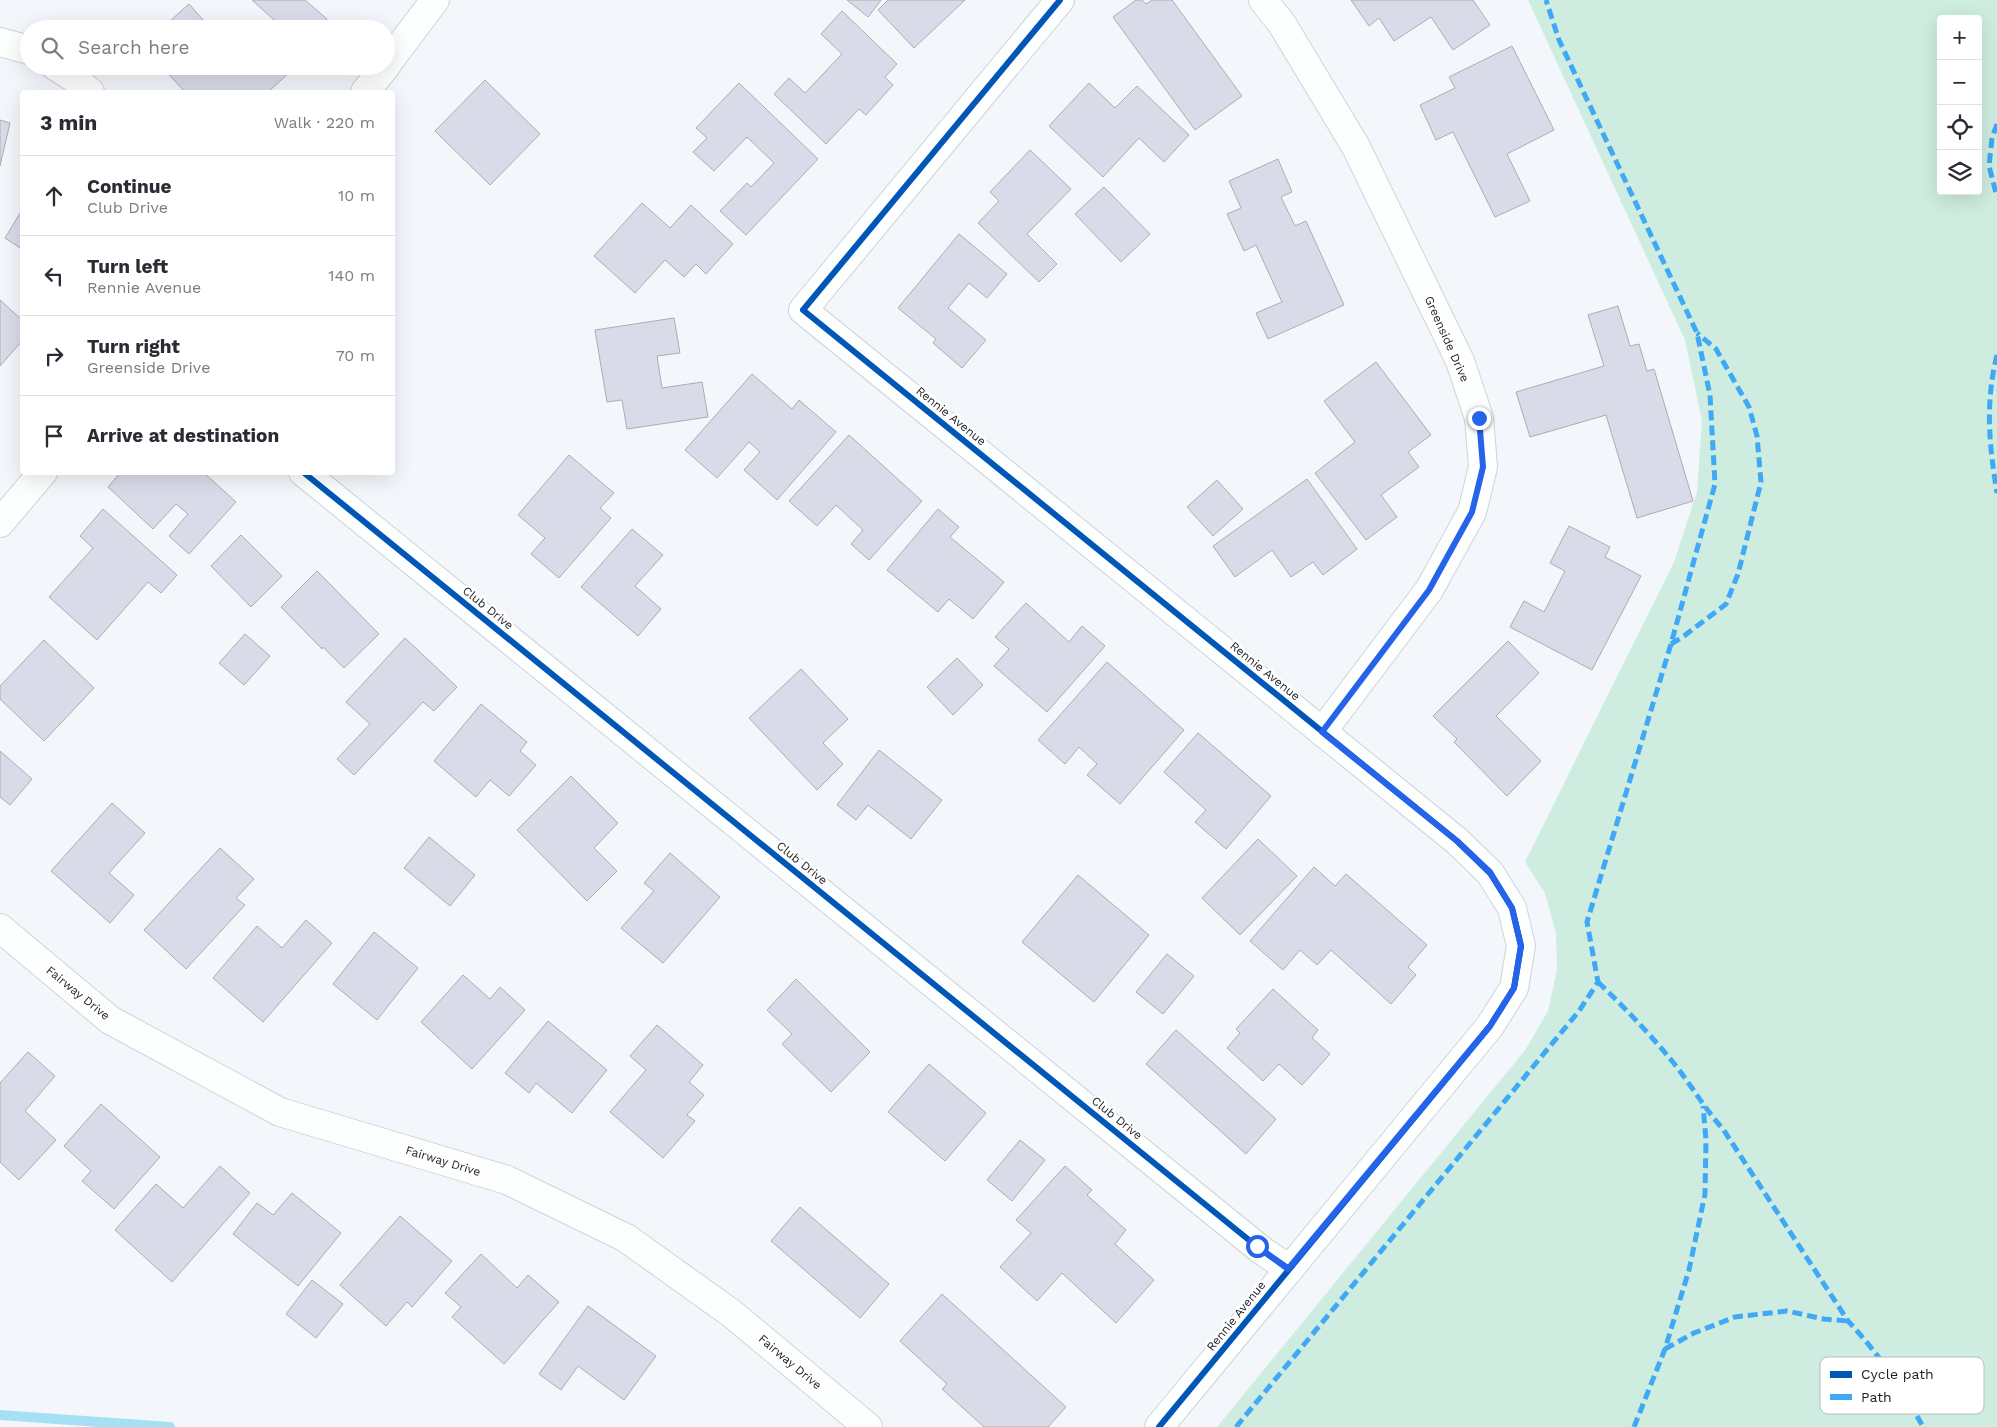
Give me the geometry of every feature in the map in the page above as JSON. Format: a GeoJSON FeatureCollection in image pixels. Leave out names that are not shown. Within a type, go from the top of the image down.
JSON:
{"type":"FeatureCollection","features":[{"type":"Feature","properties":{"kind":"street"},"geometry":{"type":"LineString","coordinates":[[395,54],[435,0]]}},
{"type":"Feature","properties":{"kind":"street","name":"Rennie Avenue"},"geometry":{"type":"LineString","coordinates":[[1060,0],[803,310],[1457,841],[1490,872],[1512,908],[1521,946],[1514,988],[1490,1026],[1159,1427]]}},
{"type":"Feature","properties":{"kind":"street","name":"Greenside Drive"},"geometry":{"type":"LineString","coordinates":[[1263,0],[1282,24],[1356,147],[1460,361],[1479,418],[1480,428],[1483,467],[1472,512],[1429,590],[1322,732]]}},
{"type":"Feature","properties":{"kind":"street"},"geometry":{"type":"LineString","coordinates":[[0,42],[20,48]]}},
{"type":"Feature","properties":{"kind":"street"},"geometry":{"type":"LineString","coordinates":[[70,75],[88,90]]}},
{"type":"Feature","properties":{"kind":"street"},"geometry":{"type":"LineString","coordinates":[[367,90],[379,75]]}},
{"type":"Feature","properties":{"kind":"street"},"geometry":{"type":"LineString","coordinates":[[0,523],[40,475]]}},
{"type":"Feature","properties":{"kind":"street","name":"Club Drive"},"geometry":{"type":"LineString","coordinates":[[307,475],[1260,1249],[1288,1269]]}},
{"type":"Feature","properties":{"kind":"street","name":"Fairway Drive"},"geometry":{"type":"LineString","coordinates":[[0,928],[110,1020],[280,1112],[507,1180],[626,1238],[731,1313],[868,1427]]}},
{"type":"Feature","properties":{"kind":"green space"},"geometry":{"type":"Polygon","coordinates":[[[1528,0],[1997,0],[1997,1427],[1217,1427],[1526,1049],[1548,1011],[1557,970],[1556,933],[1545,893],[1525,862],[1674,562],[1697,492],[1702,421],[1685,340],[1528,0]]]}},
{"type":"Feature","properties":{"kind":"building"},"geometry":{"type":"Polygon","coordinates":[[[252,0],[305,0],[327,19],[326,20],[274,20],[252,0]]]}},
{"type":"Feature","properties":{"kind":"building"},"geometry":{"type":"Polygon","coordinates":[[[847,0],[881,0],[868,17],[847,0]]]}},
{"type":"Feature","properties":{"kind":"building"},"geometry":{"type":"Polygon","coordinates":[[[888,0],[965,0],[914,48],[878,10],[888,0]]]}},
{"type":"Feature","properties":{"kind":"building"},"geometry":{"type":"Polygon","coordinates":[[[1136,0],[1142,0],[1146,4],[1152,0],[1172,0],[1242,96],[1195,130],[1113,17],[1136,0]]]}},
{"type":"Feature","properties":{"kind":"building"},"geometry":{"type":"Polygon","coordinates":[[[1351,0],[1473,0],[1490,25],[1453,50],[1431,17],[1394,41],[1379,18],[1369,26],[1351,0]]]}},
{"type":"Feature","properties":{"kind":"building"},"geometry":{"type":"Polygon","coordinates":[[[189,4],[203,20],[171,20],[189,4]]]}},
{"type":"Feature","properties":{"kind":"building"},"geometry":{"type":"Polygon","coordinates":[[[842,11],[897,64],[885,77],[893,85],[866,115],[859,109],[826,144],[774,94],[789,78],[805,93],[842,54],[821,34],[842,11]]]}},
{"type":"Feature","properties":{"kind":"building"},"geometry":{"type":"Polygon","coordinates":[[[1512,46],[1554,130],[1507,154],[1530,201],[1495,217],[1453,132],[1436,140],[1420,105],[1455,88],[1449,77],[1512,46]]]}},
{"type":"Feature","properties":{"kind":"building"},"geometry":{"type":"Polygon","coordinates":[[[169,75],[287,75],[270,90],[183,90],[169,75]]]}},
{"type":"Feature","properties":{"kind":"building"},"geometry":{"type":"Polygon","coordinates":[[[485,80],[540,134],[490,185],[435,131],[485,80]]]}},
{"type":"Feature","properties":{"kind":"building"},"geometry":{"type":"Polygon","coordinates":[[[739,83],[818,159],[746,235],[720,211],[747,183],[751,187],[774,163],[747,137],[714,171],[693,152],[707,138],[696,128],[739,83]]]}},
{"type":"Feature","properties":{"kind":"building"},"geometry":{"type":"Polygon","coordinates":[[[1089,83],[1115,108],[1137,86],[1189,135],[1164,162],[1139,138],[1103,177],[1049,126],[1089,83]]]}},
{"type":"Feature","properties":{"kind":"building"},"geometry":{"type":"Polygon","coordinates":[[[0,120],[10,123],[0,166],[0,120]]]}},
{"type":"Feature","properties":{"kind":"building"},"geometry":{"type":"Polygon","coordinates":[[[1030,150],[1071,189],[1027,234],[1057,264],[1039,282],[978,223],[999,201],[990,192],[1030,150]]]}},
{"type":"Feature","properties":{"kind":"building"},"geometry":{"type":"Polygon","coordinates":[[[1278,159],[1292,192],[1281,197],[1295,226],[1306,221],[1344,305],[1268,339],[1256,313],[1282,302],[1256,245],[1244,251],[1227,214],[1241,208],[1229,181],[1278,159]]]}},
{"type":"Feature","properties":{"kind":"building"},"geometry":{"type":"Polygon","coordinates":[[[1104,187],[1150,234],[1121,262],[1075,214],[1104,187]]]}},
{"type":"Feature","properties":{"kind":"building"},"geometry":{"type":"Polygon","coordinates":[[[642,203],[670,228],[691,205],[733,244],[706,274],[696,264],[684,277],[665,260],[635,293],[594,256],[642,203]]]}},
{"type":"Feature","properties":{"kind":"building"},"geometry":{"type":"Polygon","coordinates":[[[20,213],[20,248],[5,238],[20,213]]]}},
{"type":"Feature","properties":{"kind":"building"},"geometry":{"type":"Polygon","coordinates":[[[959,234],[1007,274],[987,298],[969,283],[948,308],[986,340],[962,368],[933,343],[936,339],[898,308],[959,234]]]}},
{"type":"Feature","properties":{"kind":"building"},"geometry":{"type":"Polygon","coordinates":[[[0,300],[20,318],[20,343],[0,366],[0,300]]]}},
{"type":"Feature","properties":{"kind":"building"},"geometry":{"type":"Polygon","coordinates":[[[1618,306],[1630,346],[1639,344],[1647,371],[1654,369],[1693,501],[1637,518],[1606,415],[1530,437],[1516,392],[1604,366],[1588,315],[1618,306]]]}},
{"type":"Feature","properties":{"kind":"building"},"geometry":{"type":"Polygon","coordinates":[[[674,318],[680,353],[657,356],[662,388],[702,382],[708,417],[627,429],[622,400],[607,402],[595,330],[674,318]]]}},
{"type":"Feature","properties":{"kind":"building"},"geometry":{"type":"Polygon","coordinates":[[[1376,362],[1431,435],[1408,452],[1419,467],[1381,495],[1397,517],[1366,540],[1315,473],[1355,442],[1324,401],[1376,362]]]}},
{"type":"Feature","properties":{"kind":"building"},"geometry":{"type":"Polygon","coordinates":[[[752,374],[792,409],[799,400],[836,432],[777,500],[744,470],[760,452],[749,442],[717,478],[685,450],[752,374]]]}},
{"type":"Feature","properties":{"kind":"building"},"geometry":{"type":"Polygon","coordinates":[[[849,435],[922,501],[869,560],[851,544],[863,530],[836,505],[817,526],[789,501],[849,435]]]}},
{"type":"Feature","properties":{"kind":"building"},"geometry":{"type":"Polygon","coordinates":[[[569,455],[614,493],[600,508],[611,518],[559,578],[531,554],[545,538],[518,515],[569,455]]]}},
{"type":"Feature","properties":{"kind":"building"},"geometry":{"type":"Polygon","coordinates":[[[118,475],[206,475],[236,502],[189,554],[169,536],[188,514],[176,504],[153,529],[108,487],[118,475]]]}},
{"type":"Feature","properties":{"kind":"building"},"geometry":{"type":"Polygon","coordinates":[[[1307,479],[1357,549],[1323,575],[1313,562],[1291,577],[1272,550],[1235,577],[1213,546],[1307,479]]]}},
{"type":"Feature","properties":{"kind":"building"},"geometry":{"type":"Polygon","coordinates":[[[1217,480],[1243,509],[1213,536],[1187,507],[1217,480]]]}},
{"type":"Feature","properties":{"kind":"building"},"geometry":{"type":"Polygon","coordinates":[[[103,509],[177,575],[161,593],[148,582],[97,640],[49,597],[93,548],[80,536],[103,509]]]}},
{"type":"Feature","properties":{"kind":"building"},"geometry":{"type":"Polygon","coordinates":[[[938,509],[959,527],[950,537],[1004,582],[973,619],[949,599],[938,612],[887,570],[938,509]]]}},
{"type":"Feature","properties":{"kind":"building"},"geometry":{"type":"Polygon","coordinates":[[[1569,526],[1610,547],[1605,557],[1641,576],[1592,670],[1510,627],[1524,601],[1544,612],[1565,571],[1550,563],[1569,526]]]}},
{"type":"Feature","properties":{"kind":"building"},"geometry":{"type":"Polygon","coordinates":[[[632,529],[663,555],[635,586],[661,609],[638,636],[581,587],[632,529]]]}},
{"type":"Feature","properties":{"kind":"building"},"geometry":{"type":"Polygon","coordinates":[[[241,535],[282,576],[251,607],[211,566],[241,535]]]}},
{"type":"Feature","properties":{"kind":"building"},"geometry":{"type":"Polygon","coordinates":[[[317,571],[379,634],[344,668],[323,647],[322,649],[281,607],[317,571]]]}},
{"type":"Feature","properties":{"kind":"building"},"geometry":{"type":"Polygon","coordinates":[[[1026,603],[1069,642],[1082,626],[1105,646],[1047,712],[994,666],[1009,649],[995,637],[1026,603]]]}},
{"type":"Feature","properties":{"kind":"building"},"geometry":{"type":"Polygon","coordinates":[[[245,634],[270,656],[244,685],[219,663],[245,634]]]}},
{"type":"Feature","properties":{"kind":"building"},"geometry":{"type":"Polygon","coordinates":[[[405,638],[457,687],[434,711],[423,702],[354,775],[337,759],[370,724],[346,702],[405,638]]]}},
{"type":"Feature","properties":{"kind":"building"},"geometry":{"type":"Polygon","coordinates":[[[44,640],[94,688],[44,741],[0,699],[0,686],[44,640]]]}},
{"type":"Feature","properties":{"kind":"building"},"geometry":{"type":"Polygon","coordinates":[[[1508,641],[1539,673],[1496,716],[1541,761],[1507,796],[1454,742],[1457,739],[1433,716],[1508,641]]]}},
{"type":"Feature","properties":{"kind":"building"},"geometry":{"type":"Polygon","coordinates":[[[957,658],[983,685],[953,715],[927,687],[957,658]]]}},
{"type":"Feature","properties":{"kind":"building"},"geometry":{"type":"Polygon","coordinates":[[[1107,662],[1184,730],[1120,804],[1087,775],[1097,764],[1079,747],[1065,764],[1038,740],[1107,662]]]}},
{"type":"Feature","properties":{"kind":"building"},"geometry":{"type":"Polygon","coordinates":[[[801,669],[848,719],[823,743],[843,764],[817,790],[749,718],[801,669]]]}},
{"type":"Feature","properties":{"kind":"building"},"geometry":{"type":"Polygon","coordinates":[[[481,704],[527,742],[520,751],[536,765],[509,796],[490,780],[476,797],[434,761],[481,704]]]}},
{"type":"Feature","properties":{"kind":"building"},"geometry":{"type":"Polygon","coordinates":[[[1198,733],[1271,796],[1226,849],[1195,822],[1206,810],[1164,772],[1198,733]]]}},
{"type":"Feature","properties":{"kind":"building"},"geometry":{"type":"Polygon","coordinates":[[[879,750],[942,800],[911,839],[868,805],[856,820],[837,805],[879,750]]]}},
{"type":"Feature","properties":{"kind":"building"},"geometry":{"type":"Polygon","coordinates":[[[0,751],[32,779],[10,805],[0,797],[0,751]]]}},
{"type":"Feature","properties":{"kind":"building"},"geometry":{"type":"Polygon","coordinates":[[[571,776],[618,823],[594,848],[617,871],[587,901],[517,830],[571,776]]]}},
{"type":"Feature","properties":{"kind":"building"},"geometry":{"type":"Polygon","coordinates":[[[112,803],[145,833],[109,873],[134,895],[110,923],[51,871],[112,803]]]}},
{"type":"Feature","properties":{"kind":"building"},"geometry":{"type":"Polygon","coordinates":[[[429,837],[475,875],[450,906],[404,868],[429,837]]]}},
{"type":"Feature","properties":{"kind":"building"},"geometry":{"type":"Polygon","coordinates":[[[1258,839],[1297,876],[1240,935],[1202,898],[1258,839]]]}},
{"type":"Feature","properties":{"kind":"building"},"geometry":{"type":"Polygon","coordinates":[[[220,848],[254,879],[236,898],[245,905],[186,969],[144,930],[220,848]]]}},
{"type":"Feature","properties":{"kind":"building"},"geometry":{"type":"Polygon","coordinates":[[[670,853],[720,897],[663,963],[621,928],[654,891],[644,883],[670,853]]]}},
{"type":"Feature","properties":{"kind":"building"},"geometry":{"type":"Polygon","coordinates":[[[1314,867],[1335,886],[1346,874],[1427,945],[1408,967],[1416,975],[1391,1004],[1331,950],[1317,965],[1300,950],[1283,970],[1250,941],[1314,867]]]}},
{"type":"Feature","properties":{"kind":"building"},"geometry":{"type":"Polygon","coordinates":[[[1078,875],[1149,935],[1094,1002],[1022,942],[1078,875]]]}},
{"type":"Feature","properties":{"kind":"building"},"geometry":{"type":"Polygon","coordinates":[[[306,920],[332,943],[263,1022],[213,978],[257,926],[282,948],[306,920]]]}},
{"type":"Feature","properties":{"kind":"building"},"geometry":{"type":"Polygon","coordinates":[[[374,932],[418,968],[377,1020],[333,984],[374,932]]]}},
{"type":"Feature","properties":{"kind":"building"},"geometry":{"type":"Polygon","coordinates":[[[1167,954],[1194,976],[1163,1014],[1136,992],[1167,954]]]}},
{"type":"Feature","properties":{"kind":"building"},"geometry":{"type":"Polygon","coordinates":[[[463,975],[490,999],[500,987],[525,1010],[472,1069],[421,1022],[463,975]]]}},
{"type":"Feature","properties":{"kind":"building"},"geometry":{"type":"Polygon","coordinates":[[[796,979],[870,1052],[831,1092],[782,1044],[792,1034],[767,1010],[796,979]]]}},
{"type":"Feature","properties":{"kind":"building"},"geometry":{"type":"Polygon","coordinates":[[[1273,989],[1318,1030],[1312,1038],[1330,1054],[1302,1085],[1279,1064],[1263,1081],[1227,1048],[1240,1033],[1236,1029],[1273,989]]]}},
{"type":"Feature","properties":{"kind":"building"},"geometry":{"type":"Polygon","coordinates":[[[548,1021],[607,1070],[572,1113],[536,1083],[529,1093],[505,1073],[548,1021]]]}},
{"type":"Feature","properties":{"kind":"building"},"geometry":{"type":"Polygon","coordinates":[[[657,1025],[703,1065],[689,1082],[704,1095],[687,1115],[695,1121],[663,1158],[610,1112],[646,1070],[630,1056],[657,1025]]]}},
{"type":"Feature","properties":{"kind":"building"},"geometry":{"type":"Polygon","coordinates":[[[1176,1030],[1276,1119],[1246,1154],[1146,1064],[1176,1030]]]}},
{"type":"Feature","properties":{"kind":"building"},"geometry":{"type":"Polygon","coordinates":[[[28,1052],[55,1076],[25,1111],[56,1140],[19,1180],[0,1162],[0,1083],[28,1052]]]}},
{"type":"Feature","properties":{"kind":"building"},"geometry":{"type":"Polygon","coordinates":[[[929,1064],[986,1113],[945,1161],[888,1112],[929,1064]]]}},
{"type":"Feature","properties":{"kind":"building"},"geometry":{"type":"Polygon","coordinates":[[[101,1104],[160,1157],[114,1209],[82,1181],[91,1171],[64,1146],[101,1104]]]}},
{"type":"Feature","properties":{"kind":"building"},"geometry":{"type":"Polygon","coordinates":[[[1020,1140],[1045,1160],[1012,1201],[987,1180],[1020,1140]]]}},
{"type":"Feature","properties":{"kind":"building"},"geometry":{"type":"Polygon","coordinates":[[[220,1166],[250,1193],[172,1282],[115,1230],[156,1184],[183,1208],[220,1166]]]}},
{"type":"Feature","properties":{"kind":"building"},"geometry":{"type":"Polygon","coordinates":[[[1065,1166],[1092,1190],[1087,1195],[1126,1230],[1115,1244],[1154,1280],[1116,1323],[1062,1273],[1037,1301],[1000,1267],[1031,1233],[1016,1220],[1065,1166]]]}},
{"type":"Feature","properties":{"kind":"building"},"geometry":{"type":"Polygon","coordinates":[[[292,1193],[341,1233],[298,1286],[233,1234],[257,1203],[273,1215],[292,1193]]]}},
{"type":"Feature","properties":{"kind":"building"},"geometry":{"type":"Polygon","coordinates":[[[800,1207],[889,1284],[860,1318],[771,1241],[800,1207]]]}},
{"type":"Feature","properties":{"kind":"building"},"geometry":{"type":"Polygon","coordinates":[[[400,1216],[452,1261],[412,1307],[407,1302],[386,1326],[340,1285],[400,1216]]]}},
{"type":"Feature","properties":{"kind":"building"},"geometry":{"type":"Polygon","coordinates":[[[481,1254],[517,1288],[528,1275],[559,1302],[504,1364],[452,1317],[461,1307],[445,1293],[481,1254]]]}},
{"type":"Feature","properties":{"kind":"building"},"geometry":{"type":"Polygon","coordinates":[[[312,1280],[343,1304],[316,1338],[286,1314],[312,1280]]]}},
{"type":"Feature","properties":{"kind":"building"},"geometry":{"type":"Polygon","coordinates":[[[942,1294],[1066,1407],[1048,1427],[984,1427],[942,1389],[947,1384],[900,1341],[942,1294]]]}},
{"type":"Feature","properties":{"kind":"building"},"geometry":{"type":"Polygon","coordinates":[[[588,1306],[656,1356],[624,1400],[578,1366],[561,1390],[539,1374],[588,1306]]]}},
{"type":"Feature","properties":{"kind":"waterway"},"geometry":{"type":"LineString","coordinates":[[0,1415],[170,1427]]}},
{"type":"Feature","properties":{"kind":"marked path"},"geometry":{"type":"LineString","coordinates":[[1236,1427],[1579,1011],[1598,982],[1587,922],[1671,644],[1715,484],[1710,395],[1697,333],[1559,40],[1546,0]]}},
{"type":"Feature","properties":{"kind":"marked path"},"geometry":{"type":"LineString","coordinates":[[1997,124],[1992,138],[1989,166],[1997,197]]}},
{"type":"Feature","properties":{"kind":"marked path"},"geometry":{"type":"LineString","coordinates":[[1671,644],[1726,604],[1738,574],[1761,482],[1757,436],[1749,407],[1716,349],[1697,333]]}},
{"type":"Feature","properties":{"kind":"marked path"},"geometry":{"type":"LineString","coordinates":[[1997,355],[1993,373],[1990,407],[1990,440],[1997,493]]}},
{"type":"Feature","properties":{"kind":"marked path"},"geometry":{"type":"LineString","coordinates":[[1598,982],[1636,1020],[1679,1069],[1723,1129],[1848,1321],[1878,1357]]}},
{"type":"Feature","properties":{"kind":"marked path"},"geometry":{"type":"LineString","coordinates":[[1634,1427],[1665,1349],[1689,1270],[1705,1194],[1706,1140],[1703,1106]]}},
{"type":"Feature","properties":{"kind":"marked path"},"geometry":{"type":"LineString","coordinates":[[1665,1349],[1694,1333],[1735,1317],[1787,1311],[1824,1319],[1848,1321]]}},
{"type":"Feature","properties":{"kind":"marked path"},"geometry":{"type":"LineString","coordinates":[[1916,1414],[1923,1427]]}},
{"type":"Feature","properties":{"kind":"cycle path"},"geometry":{"type":"LineString","coordinates":[[1060,0],[803,310],[1457,841],[1490,873],[1512,908],[1521,946],[1514,988],[1490,1026],[1159,1427]]}},
{"type":"Feature","properties":{"kind":"cycle path"},"geometry":{"type":"LineString","coordinates":[[307,475],[1260,1249],[1289,1269]]}},
{"type":"Feature","properties":{"kind":"route"},"geometry":{"type":"LineString","coordinates":[[1257,1246],[1288,1269],[1490,1026],[1514,988],[1521,946],[1512,908],[1490,872],[1457,841],[1322,732],[1429,590],[1472,512],[1483,467],[1479,418]]}}]}
